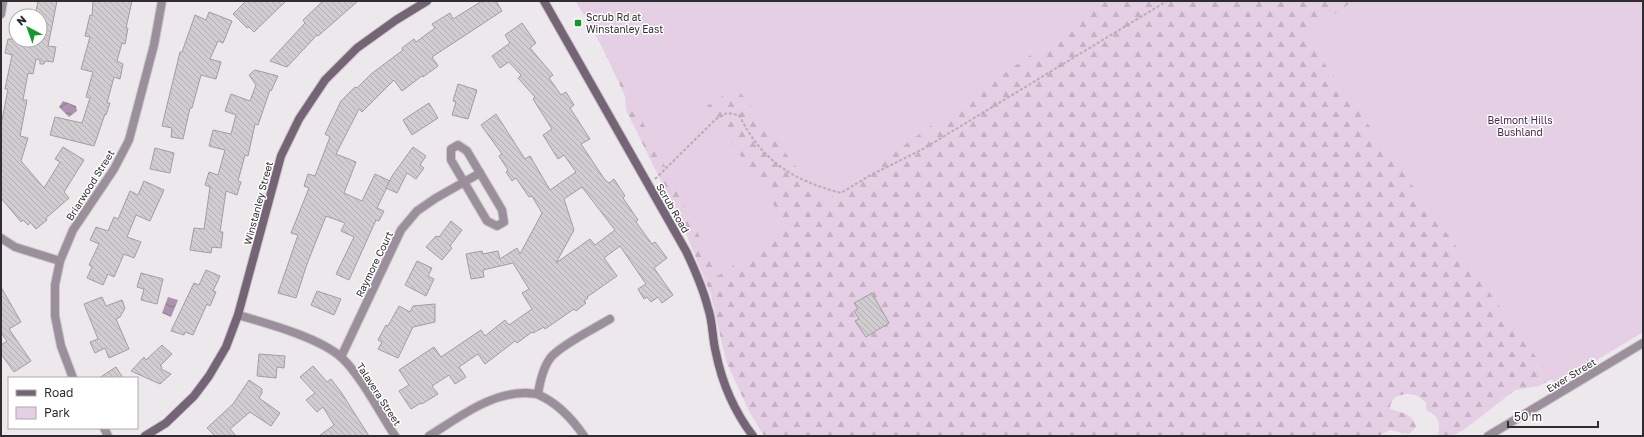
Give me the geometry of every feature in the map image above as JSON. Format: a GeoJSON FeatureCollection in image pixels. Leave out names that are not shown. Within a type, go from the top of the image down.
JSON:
{"type":"FeatureCollection","features":[{"type":"Feature","properties":{"kind":"street"},"geometry":{"type":"LineString","coordinates":[[1,14],[3,1]]}},
{"type":"Feature","properties":{"kind":"street","name":"Briarwood Street"},"geometry":{"type":"LineString","coordinates":[[73,377],[61,346],[55,316],[55,285],[60,261],[73,230],[114,169],[129,140],[154,45],[162,1]]}},
{"type":"Feature","properties":{"kind":"street","name":"Winstanley Street"},"geometry":{"type":"LineString","coordinates":[[145,436],[166,423],[194,396],[226,347],[238,314],[281,156],[299,119],[325,80],[356,48],[396,20],[427,1]]}},
{"type":"Feature","properties":{"kind":"street","name":"Scrub Road"},"geometry":{"type":"LineString","coordinates":[[544,1],[686,251],[700,280],[709,309],[715,352],[721,373],[734,406],[752,436]]}},
{"type":"Feature","properties":{"kind":"street"},"geometry":{"type":"LineString","coordinates":[[458,145],[467,151],[502,210],[504,222],[497,226],[487,221],[464,182],[451,160],[450,149],[458,145]]}},
{"type":"Feature","properties":{"kind":"street","name":"Raymore Court"},"geometry":{"type":"LineString","coordinates":[[341,357],[401,230],[417,211],[436,198],[480,173]]}},
{"type":"Feature","properties":{"kind":"street"},"geometry":{"type":"LineString","coordinates":[[1,238],[15,248],[60,261]]}},
{"type":"Feature","properties":{"kind":"street","name":"Talavera Street"},"geometry":{"type":"LineString","coordinates":[[238,314],[319,343],[341,357],[352,369],[395,436]]}},
{"type":"Feature","properties":{"kind":"street"},"geometry":{"type":"LineString","coordinates":[[538,394],[541,377],[551,357],[567,345],[610,319]]}},
{"type":"Feature","properties":{"kind":"street","name":"Ewer Street"},"geometry":{"type":"LineString","coordinates":[[1488,436],[1643,343]]}},
{"type":"Feature","properties":{"kind":"street"},"geometry":{"type":"LineString","coordinates":[[429,436],[474,408],[497,398],[519,393],[538,394],[572,420],[584,436]]}},
{"type":"Feature","properties":{"kind":"path"},"geometry":{"type":"LineString","coordinates":[[648,185],[716,119],[727,113],[739,115],[754,142],[767,157],[785,171],[815,186],[841,193],[869,176],[923,149],[1167,1]]}},
{"type":"Feature","properties":{"kind":"green space"},"geometry":{"type":"Polygon","coordinates":[[[576,1],[1643,1],[1643,328],[1539,386],[1515,390],[1465,429],[1452,436],[1439,436],[1438,420],[1433,414],[1426,410],[1426,402],[1416,396],[1406,394],[1395,398],[1392,401],[1390,409],[1406,414],[1412,419],[1416,427],[1409,434],[1390,430],[1378,436],[764,436],[749,411],[726,361],[711,295],[683,226],[626,110],[625,96],[596,34],[576,1]]]}},
{"type":"Feature","properties":{"kind":"green space"},"geometry":{"type":"Polygon","coordinates":[[[576,1],[1106,1],[823,203],[736,87],[707,106],[789,228],[718,276],[650,137],[614,68],[576,1]]]}},
{"type":"Feature","properties":{"kind":"green space","name":"Belmont Hills Bushland"},"geometry":{"type":"Polygon","coordinates":[[[1353,1],[1643,1],[1643,332],[1556,385],[1304,35],[1353,1]]]}},
{"type":"Feature","properties":{"kind":"water"},"geometry":{"type":"Polygon","coordinates":[[[63,101],[76,106],[77,111],[69,117],[59,107],[63,101]]]}},
{"type":"Feature","properties":{"kind":"water"},"geometry":{"type":"Polygon","coordinates":[[[168,297],[178,300],[171,317],[162,313],[168,297]]]}},
{"type":"Feature","properties":{"kind":"building"},"geometry":{"type":"Polygon","coordinates":[[[38,1],[57,1],[48,46],[48,8],[37,8],[38,1]]]}},
{"type":"Feature","properties":{"kind":"building"},"geometry":{"type":"Polygon","coordinates":[[[93,1],[132,1],[126,28],[128,28],[125,44],[122,43],[117,61],[123,64],[120,79],[114,77],[107,103],[110,103],[94,146],[50,135],[55,117],[82,123],[90,98],[86,97],[93,72],[81,69],[90,37],[85,36],[90,15],[92,16],[93,1]]]}},
{"type":"Feature","properties":{"kind":"building"},"geometry":{"type":"Polygon","coordinates":[[[246,1],[286,1],[254,32],[249,27],[247,28],[233,14],[246,1]]]}},
{"type":"Feature","properties":{"kind":"building"},"geometry":{"type":"Polygon","coordinates":[[[323,1],[358,1],[318,36],[317,35],[287,67],[270,61],[305,23],[303,20],[323,1]]]}},
{"type":"Feature","properties":{"kind":"building"},"geometry":{"type":"Polygon","coordinates":[[[482,1],[496,1],[502,11],[432,57],[438,66],[423,77],[422,76],[402,91],[394,80],[362,112],[359,109],[336,154],[356,162],[344,193],[362,201],[375,174],[390,181],[377,208],[384,211],[379,221],[376,220],[349,280],[336,274],[354,237],[341,231],[345,223],[326,216],[307,264],[296,298],[278,293],[298,235],[291,233],[309,188],[304,186],[308,174],[315,176],[330,137],[325,134],[341,101],[355,87],[357,88],[371,74],[403,50],[402,48],[414,39],[416,42],[435,28],[432,24],[450,13],[453,19],[482,1]]]}},
{"type":"Feature","properties":{"kind":"building"},"geometry":{"type":"Polygon","coordinates":[[[209,12],[232,21],[223,43],[218,41],[210,59],[221,62],[216,79],[201,75],[192,108],[190,108],[183,139],[171,137],[172,128],[162,126],[180,52],[182,52],[195,15],[206,20],[209,12]]]}},
{"type":"Feature","properties":{"kind":"building"},"geometry":{"type":"Polygon","coordinates":[[[522,23],[536,43],[530,48],[553,75],[549,78],[561,95],[566,92],[574,105],[570,108],[590,139],[581,144],[605,180],[609,183],[614,179],[625,196],[623,198],[638,220],[636,222],[652,244],[655,242],[667,258],[654,268],[673,295],[662,303],[658,297],[651,302],[647,297],[644,299],[638,289],[646,284],[620,246],[604,258],[617,276],[587,297],[588,298],[584,301],[586,303],[576,311],[574,309],[545,329],[544,327],[533,333],[532,332],[517,343],[515,341],[485,364],[478,354],[459,367],[466,377],[455,384],[449,375],[432,386],[438,394],[411,409],[399,391],[409,385],[399,370],[434,347],[441,357],[481,330],[485,336],[505,320],[509,325],[532,309],[522,293],[529,289],[513,263],[483,270],[484,277],[471,279],[466,254],[482,251],[483,254],[498,251],[500,259],[517,248],[520,254],[542,213],[532,196],[529,197],[516,178],[512,181],[506,172],[508,170],[499,156],[502,154],[481,125],[496,114],[525,159],[530,156],[550,190],[576,172],[564,155],[558,159],[543,135],[552,129],[533,99],[535,97],[518,78],[521,75],[509,62],[500,68],[492,56],[510,43],[505,35],[522,23]],[[582,187],[564,199],[574,230],[556,263],[590,239],[595,245],[615,230],[582,187]]]}},
{"type":"Feature","properties":{"kind":"building"},"geometry":{"type":"Polygon","coordinates":[[[8,39],[8,48],[56,47],[53,62],[45,61],[44,64],[40,64],[40,60],[36,59],[33,74],[28,73],[23,100],[27,100],[20,136],[28,138],[21,161],[44,188],[60,162],[55,159],[63,147],[84,160],[64,192],[69,198],[36,229],[30,222],[28,225],[23,220],[21,222],[1,198],[1,125],[8,89],[5,89],[12,55],[5,53],[8,39]]]}},
{"type":"Feature","properties":{"kind":"building"},"geometry":{"type":"Polygon","coordinates":[[[255,70],[278,76],[271,91],[270,90],[258,125],[255,124],[248,156],[245,155],[238,181],[241,182],[237,195],[226,191],[220,232],[223,232],[221,248],[212,247],[211,253],[190,250],[194,228],[204,229],[210,187],[205,185],[209,172],[218,175],[225,150],[209,146],[213,130],[231,134],[236,115],[225,111],[231,94],[250,101],[256,85],[249,75],[255,70]]]}},
{"type":"Feature","properties":{"kind":"building"},"geometry":{"type":"Polygon","coordinates":[[[458,84],[477,90],[468,119],[452,115],[456,102],[453,101],[458,84]]]}},
{"type":"Feature","properties":{"kind":"building"},"geometry":{"type":"Polygon","coordinates":[[[429,103],[438,118],[412,135],[403,120],[429,103]]]}},
{"type":"Feature","properties":{"kind":"building"},"geometry":{"type":"Polygon","coordinates":[[[413,147],[426,156],[420,165],[424,168],[416,179],[407,173],[397,193],[386,188],[392,176],[413,147]]]}},
{"type":"Feature","properties":{"kind":"building"},"geometry":{"type":"Polygon","coordinates":[[[155,148],[174,153],[170,173],[150,169],[155,148]]]}},
{"type":"Feature","properties":{"kind":"building"},"geometry":{"type":"Polygon","coordinates":[[[144,181],[164,190],[150,221],[136,215],[127,237],[141,242],[134,258],[124,254],[114,277],[108,274],[103,285],[87,278],[92,267],[89,265],[99,244],[90,240],[96,227],[108,231],[114,217],[118,219],[130,191],[138,195],[144,181]]]}},
{"type":"Feature","properties":{"kind":"building"},"geometry":{"type":"Polygon","coordinates":[[[451,221],[462,230],[450,246],[452,248],[442,260],[426,247],[436,236],[439,237],[451,221]]]}},
{"type":"Feature","properties":{"kind":"building"},"geometry":{"type":"Polygon","coordinates":[[[417,261],[432,268],[428,276],[434,279],[426,296],[405,285],[417,261]]]}},
{"type":"Feature","properties":{"kind":"building"},"geometry":{"type":"Polygon","coordinates":[[[206,270],[220,276],[213,291],[216,292],[210,306],[207,304],[193,335],[185,332],[184,335],[171,331],[194,283],[199,285],[206,270]]]}},
{"type":"Feature","properties":{"kind":"building"},"geometry":{"type":"Polygon","coordinates":[[[141,273],[163,279],[157,304],[141,300],[144,289],[137,287],[141,273]]]}},
{"type":"Feature","properties":{"kind":"building"},"geometry":{"type":"Polygon","coordinates":[[[1,287],[21,322],[9,329],[31,361],[14,372],[1,354],[1,345],[7,341],[1,333],[1,287]]]}},
{"type":"Feature","properties":{"kind":"building"},"geometry":{"type":"Polygon","coordinates":[[[317,291],[341,299],[334,315],[311,305],[317,291]]]}},
{"type":"Feature","properties":{"kind":"building"},"geometry":{"type":"Polygon","coordinates":[[[872,293],[889,323],[866,337],[855,321],[859,319],[854,311],[858,309],[854,303],[872,293]]]}},
{"type":"Feature","properties":{"kind":"building"},"geometry":{"type":"Polygon","coordinates":[[[102,297],[106,306],[122,300],[125,308],[120,317],[116,319],[129,349],[109,358],[105,348],[95,353],[90,342],[98,339],[84,304],[102,297]]]}},
{"type":"Feature","properties":{"kind":"building"},"geometry":{"type":"Polygon","coordinates":[[[435,304],[435,322],[413,327],[398,358],[378,349],[382,342],[378,340],[399,306],[410,312],[413,306],[435,304]]]}},
{"type":"Feature","properties":{"kind":"building"},"geometry":{"type":"Polygon","coordinates":[[[162,345],[172,354],[160,366],[162,367],[161,369],[171,374],[160,384],[131,371],[144,357],[146,360],[162,345]]]}},
{"type":"Feature","properties":{"kind":"building"},"geometry":{"type":"Polygon","coordinates":[[[259,354],[285,356],[284,368],[277,367],[276,378],[257,376],[259,354]]]}},
{"type":"Feature","properties":{"kind":"building"},"geometry":{"type":"Polygon","coordinates":[[[313,366],[327,382],[331,379],[369,436],[319,436],[334,425],[323,407],[317,412],[306,400],[315,393],[300,377],[313,366]]]}},
{"type":"Feature","properties":{"kind":"building"},"geometry":{"type":"Polygon","coordinates":[[[116,367],[122,377],[101,377],[116,367]]]}},
{"type":"Feature","properties":{"kind":"building"},"geometry":{"type":"Polygon","coordinates":[[[249,380],[262,389],[262,393],[259,398],[280,413],[271,426],[250,412],[230,429],[236,436],[215,436],[207,428],[233,404],[249,380]]]}},
{"type":"Feature","properties":{"kind":"place","name":"Scrub Rd at Winstanley East"},"geometry":{"type":"Point","coordinates":[578,23]}}]}
